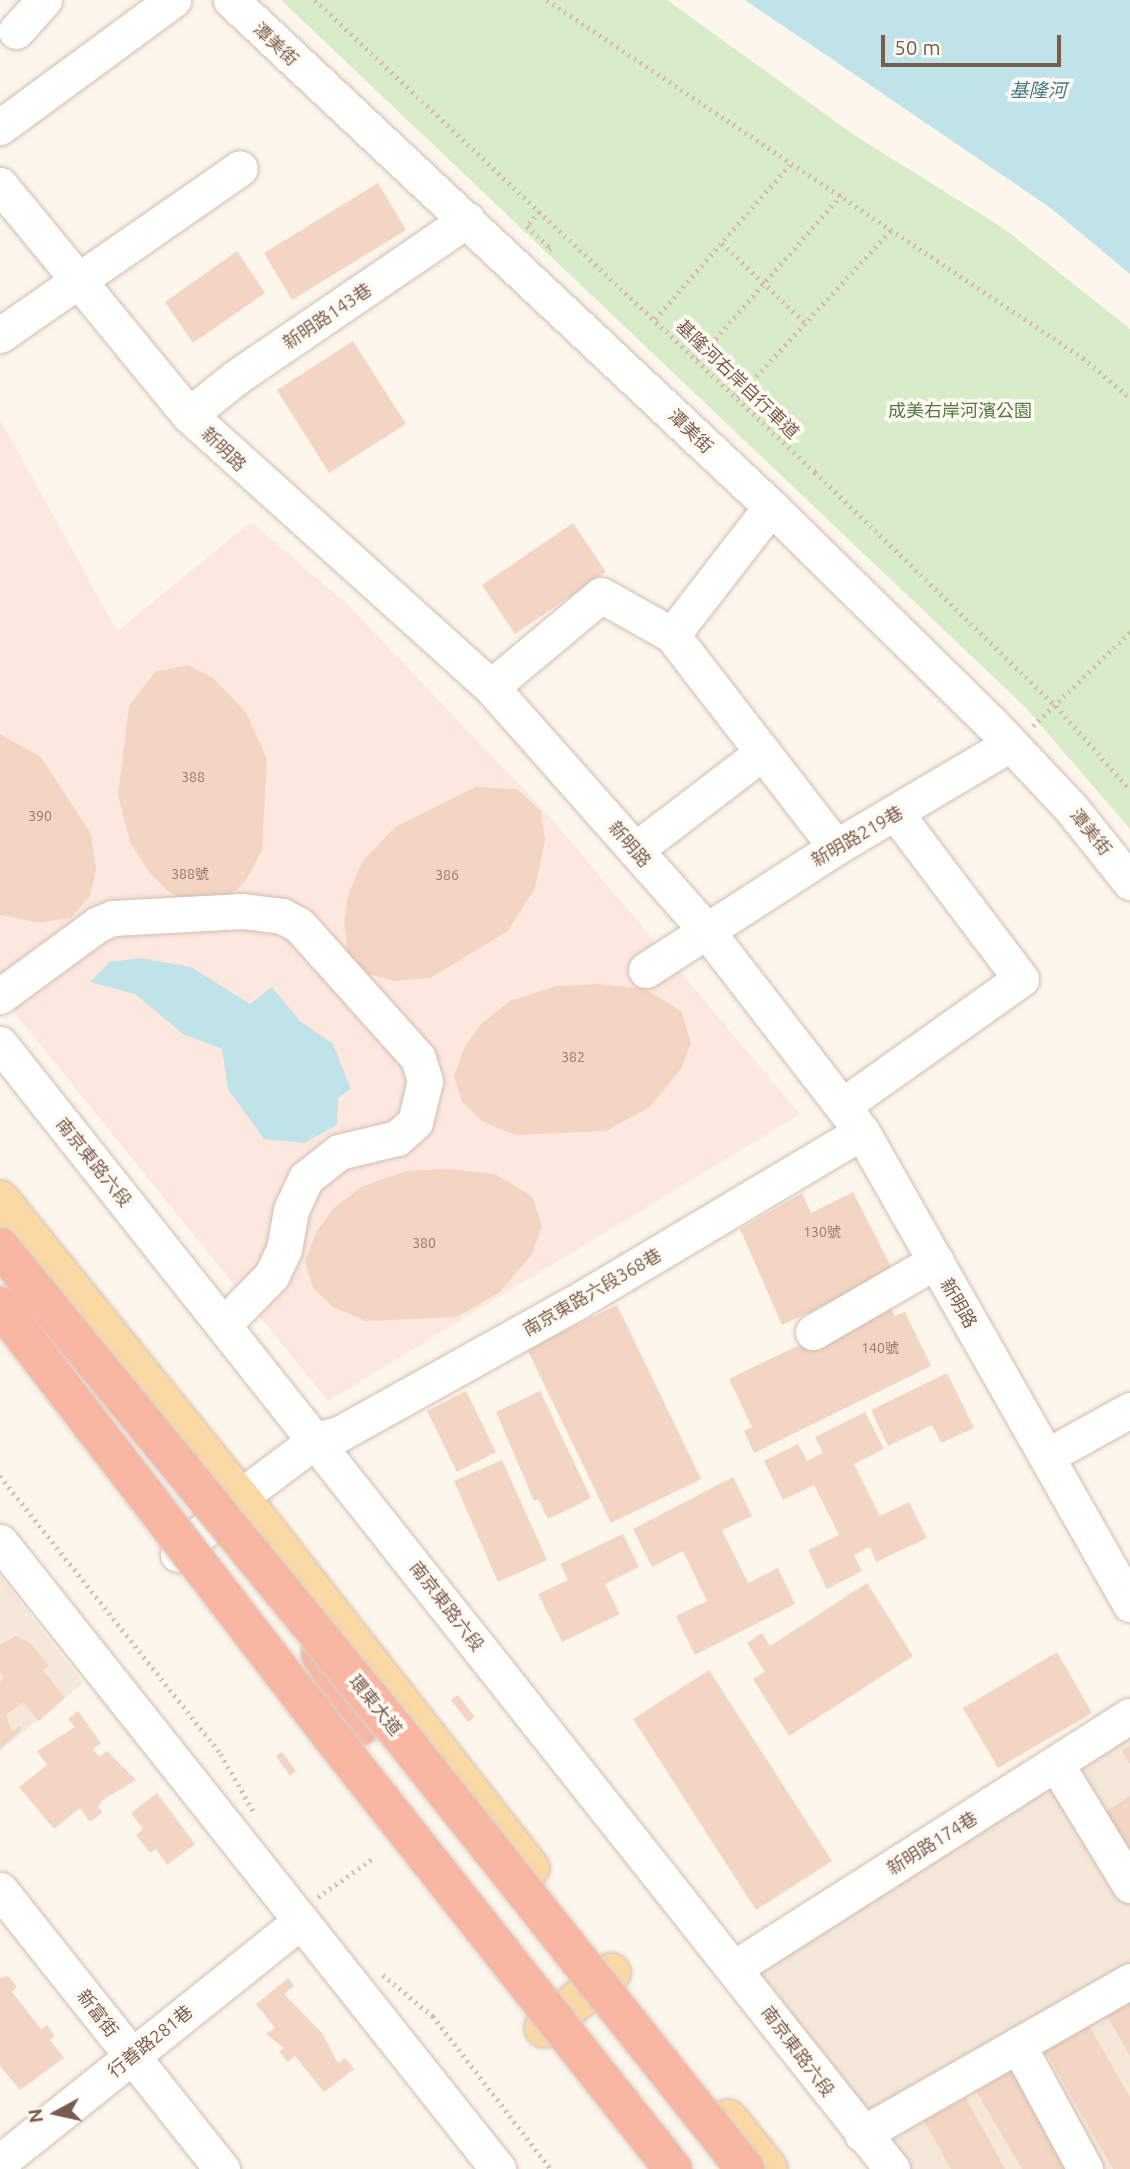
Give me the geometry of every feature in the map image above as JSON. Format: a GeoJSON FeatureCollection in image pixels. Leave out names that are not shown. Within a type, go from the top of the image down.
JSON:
{"type":"FeatureCollection","features":[{"type":"Feature","properties":{"kind":"highway","name":"環東大道"},"geometry":{"type":"LineString","coordinates":[[0,1247],[296,1609],[745,2169]]}},
{"type":"Feature","properties":{"kind":"highway"},"geometry":{"type":"LineString","coordinates":[[0,1306],[267,1653],[673,2169]]}},
{"type":"Feature","properties":{"kind":"highway"},"geometry":{"type":"LineString","coordinates":[[296,1609],[360,1726],[712,2169]]}},
{"type":"Feature","properties":{"kind":"highway"},"geometry":{"type":"LineString","coordinates":[[267,1653],[360,1726]]}},
{"type":"Feature","properties":{"kind":"main road"},"geometry":{"type":"LineString","coordinates":[[0,1200],[240,1497],[611,1973],[768,2169]]}},
{"type":"Feature","properties":{"kind":"main road"},"geometry":{"type":"LineString","coordinates":[[0,1335],[178,1554],[544,2028],[657,2169]]}},
{"type":"Feature","properties":{"kind":"main road"},"geometry":{"type":"LineString","coordinates":[[544,2028],[611,1973]]}},
{"type":"Feature","properties":{"kind":"street"},"geometry":{"type":"LineString","coordinates":[[16,31],[44,0]]}},
{"type":"Feature","properties":{"kind":"street"},"geometry":{"type":"LineString","coordinates":[[0,127],[173,0]]}},
{"type":"Feature","properties":{"kind":"street","name":"潭美街"},"geometry":{"type":"LineString","coordinates":[[231,0],[771,507],[1010,744],[1071,808],[1130,882]]}},
{"type":"Feature","properties":{"kind":"street"},"geometry":{"type":"LineString","coordinates":[[0,335],[80,282],[240,168]]}},
{"type":"Feature","properties":{"kind":"street","name":"新明路"},"geometry":{"type":"LineString","coordinates":[[0,186],[189,415],[491,687],[706,930],[852,1119],[936,1261],[1130,1604]]}},
{"type":"Feature","properties":{"kind":"street","name":"新明路143巷"},"geometry":{"type":"LineString","coordinates":[[189,415],[235,378],[467,220]]}},
{"type":"Feature","properties":{"kind":"street"},"geometry":{"type":"LineString","coordinates":[[672,635],[771,507]]}},
{"type":"Feature","properties":{"kind":"street"},"geometry":{"type":"LineString","coordinates":[[491,687],[601,595],[672,635],[835,847]]}},
{"type":"Feature","properties":{"kind":"street","name":"新明路219巷"},"geometry":{"type":"LineString","coordinates":[[646,970],[835,847],[896,814],[1010,744]]}},
{"type":"Feature","properties":{"kind":"street"},"geometry":{"type":"LineString","coordinates":[[635,849],[763,752]]}},
{"type":"Feature","properties":{"kind":"street","name":"南京東路六段368巷"},"geometry":{"type":"LineString","coordinates":[[178,1554],[240,1497],[316,1440],[339,1434],[573,1304],[852,1119],[1021,979],[896,814]]}},
{"type":"Feature","properties":{"kind":"street"},"geometry":{"type":"LineString","coordinates":[[0,996],[98,924],[113,918],[242,911],[282,916],[299,925],[418,1058],[425,1081],[415,1122],[397,1138],[340,1152],[306,1178],[291,1210],[284,1249],[272,1275],[224,1324]]}},
{"type":"Feature","properties":{"kind":"street","name":"南京東路六段"},"geometry":{"type":"LineString","coordinates":[[0,1044],[892,2169]]}},
{"type":"Feature","properties":{"kind":"street"},"geometry":{"type":"LineString","coordinates":[[813,1332],[936,1261]]}},
{"type":"Feature","properties":{"kind":"street"},"geometry":{"type":"LineString","coordinates":[[1047,1456],[1130,1410]]}},
{"type":"Feature","properties":{"kind":"street"},"geometry":{"type":"LineString","coordinates":[[0,1542],[305,1912],[498,2169]]}},
{"type":"Feature","properties":{"kind":"street","name":"新明路174巷"},"geometry":{"type":"LineString","coordinates":[[734,1968],[1130,1716]]}},
{"type":"Feature","properties":{"kind":"street"},"geometry":{"type":"LineString","coordinates":[[1056,1764],[1130,1885]]}},
{"type":"Feature","properties":{"kind":"street","name":"新富街"},"geometry":{"type":"LineString","coordinates":[[0,1890],[222,2169]]}},
{"type":"Feature","properties":{"kind":"street","name":"行善路281巷"},"geometry":{"type":"LineString","coordinates":[[0,2162],[305,1912]]}},
{"type":"Feature","properties":{"kind":"street"},"geometry":{"type":"LineString","coordinates":[[862,2134],[1130,1981]]}},
{"type":"Feature","properties":{"kind":"street"},"geometry":{"type":"LineString","coordinates":[[1018,2045],[1085,2169]]}},
{"type":"Feature","properties":{"kind":"path","name":"基隆河右岸自行車道"},"geometry":{"type":"LineString","coordinates":[[315,0],[737,397],[1056,706],[1130,790]]}},
{"type":"Feature","properties":{"kind":"path"},"geometry":{"type":"LineString","coordinates":[[547,0],[1083,358],[1130,398]]}},
{"type":"Feature","properties":{"kind":"path"},"geometry":{"type":"LineString","coordinates":[[655,319],[792,162]]}},
{"type":"Feature","properties":{"kind":"path"},"geometry":{"type":"LineString","coordinates":[[697,360],[841,195]]}},
{"type":"Feature","properties":{"kind":"path"},"geometry":{"type":"LineString","coordinates":[[540,212],[527,226],[551,249],[547,254]]}},
{"type":"Feature","properties":{"kind":"path"},"geometry":{"type":"LineString","coordinates":[[737,397],[892,229]]}},
{"type":"Feature","properties":{"kind":"path"},"geometry":{"type":"LineString","coordinates":[[722,243],[805,323]]}},
{"type":"Feature","properties":{"kind":"path"},"geometry":{"type":"LineString","coordinates":[[1056,706],[1130,632]]}},
{"type":"Feature","properties":{"kind":"path"},"geometry":{"type":"LineString","coordinates":[[0,1476],[221,1754],[260,1821]]}},
{"type":"Feature","properties":{"kind":"path"},"geometry":{"type":"LineString","coordinates":[[305,1912],[375,1857]]}},
{"type":"Feature","properties":{"kind":"path"},"geometry":{"type":"LineString","coordinates":[[372,1966],[433,2016],[551,2169]]}},
{"type":"Feature","properties":{"kind":"shaded area"},"geometry":{"type":"Polygon","coordinates":[[[0,419],[117,631],[251,522],[349,606],[551,818],[800,1114],[328,1401],[0,995],[0,419]]]}},
{"type":"Feature","properties":{"kind":"shaded area"},"geometry":{"type":"Polygon","coordinates":[[[0,1576],[83,1683],[0,1751],[0,1576]]]}},
{"type":"Feature","properties":{"kind":"shaded area"},"geometry":{"type":"Polygon","coordinates":[[[1130,1736],[1130,2169],[909,2169],[753,1973],[1130,1736]]]}},
{"type":"Feature","properties":{"kind":"green space","name":"成美右岸河濱公園"},"geometry":{"type":"Polygon","coordinates":[[[281,0],[667,0],[854,135],[1003,228],[1130,329],[1130,829],[1025,707],[281,0]]]}},
{"type":"Feature","properties":{"kind":"water","name":"基隆河"},"geometry":{"type":"Polygon","coordinates":[[[745,0],[1130,0],[1130,274],[1052,209],[745,0]]]}},
{"type":"Feature","properties":{"kind":"water"},"geometry":{"type":"Polygon","coordinates":[[[140,958],[191,967],[250,1004],[272,987],[300,1021],[333,1044],[351,1089],[338,1098],[337,1125],[304,1143],[264,1139],[228,1089],[222,1049],[183,1034],[135,994],[90,982],[110,962],[140,958]]]}},
{"type":"Feature","properties":{"kind":"building"},"geometry":{"type":"Polygon","coordinates":[[[378,183],[406,230],[292,300],[264,253],[378,183]]]}},
{"type":"Feature","properties":{"kind":"building"},"geometry":{"type":"Polygon","coordinates":[[[237,251],[265,293],[193,343],[165,302],[237,251]]]}},
{"type":"Feature","properties":{"kind":"building"},"geometry":{"type":"Polygon","coordinates":[[[353,341],[406,424],[329,473],[277,390],[353,341]]]}},
{"type":"Feature","properties":{"kind":"building"},"geometry":{"type":"Polygon","coordinates":[[[573,523],[606,572],[515,634],[482,585],[573,523]]]}},
{"type":"Feature","properties":{"kind":"building"},"geometry":{"type":"Polygon","coordinates":[[[187,665],[212,677],[246,712],[267,759],[262,850],[245,882],[225,900],[198,906],[169,892],[149,872],[130,842],[118,795],[129,706],[155,672],[187,665]]]}},
{"type":"Feature","properties":{"kind":"building"},"geometry":{"type":"Polygon","coordinates":[[[0,734],[41,757],[91,834],[96,870],[90,896],[72,917],[41,923],[0,915],[0,734]]]}},
{"type":"Feature","properties":{"kind":"building"},"geometry":{"type":"Polygon","coordinates":[[[475,787],[517,789],[541,811],[545,840],[535,888],[508,931],[430,978],[394,981],[368,974],[348,955],[344,923],[348,895],[362,862],[395,827],[475,787]]]}},
{"type":"Feature","properties":{"kind":"building"},"geometry":{"type":"Polygon","coordinates":[[[598,984],[645,989],[681,1011],[691,1043],[681,1069],[650,1107],[606,1131],[515,1135],[482,1121],[462,1102],[454,1076],[465,1046],[482,1023],[510,1001],[556,986],[598,984]]]}},
{"type":"Feature","properties":{"kind":"building"},"geometry":{"type":"Polygon","coordinates":[[[448,1169],[495,1174],[532,1196],[542,1227],[532,1254],[500,1292],[457,1317],[366,1321],[333,1307],[313,1288],[305,1262],[316,1232],[333,1209],[361,1187],[406,1171],[448,1169]]]}},
{"type":"Feature","properties":{"kind":"building"},"geometry":{"type":"Polygon","coordinates":[[[853,1192],[894,1273],[782,1325],[740,1229],[802,1193],[811,1213],[853,1192]]]}},
{"type":"Feature","properties":{"kind":"building"},"geometry":{"type":"Polygon","coordinates":[[[888,1302],[895,1316],[905,1312],[931,1366],[754,1453],[744,1431],[752,1427],[729,1379],[888,1302]]]}},
{"type":"Feature","properties":{"kind":"building"},"geometry":{"type":"Polygon","coordinates":[[[617,1305],[701,1479],[611,1523],[527,1349],[617,1305]]]}},
{"type":"Feature","properties":{"kind":"building"},"geometry":{"type":"Polygon","coordinates":[[[947,1373],[974,1428],[941,1443],[932,1425],[888,1446],[871,1410],[947,1373]]]}},
{"type":"Feature","properties":{"kind":"building"},"geometry":{"type":"Polygon","coordinates":[[[466,1391],[496,1452],[457,1472],[427,1411],[466,1391]]]}},
{"type":"Feature","properties":{"kind":"building"},"geometry":{"type":"Polygon","coordinates":[[[540,1391],[591,1498],[548,1519],[538,1499],[534,1501],[496,1412],[540,1391]]]}},
{"type":"Feature","properties":{"kind":"building"},"geometry":{"type":"Polygon","coordinates":[[[865,1412],[884,1449],[854,1464],[880,1516],[909,1502],[927,1538],[876,1562],[870,1547],[854,1555],[862,1571],[827,1589],[808,1550],[839,1535],[814,1485],[783,1500],[764,1461],[798,1444],[807,1461],[823,1453],[815,1437],[865,1412]]]}},
{"type":"Feature","properties":{"kind":"building"},"geometry":{"type":"Polygon","coordinates":[[[502,1460],[547,1560],[498,1582],[454,1481],[502,1460]]]}},
{"type":"Feature","properties":{"kind":"building"},"geometry":{"type":"Polygon","coordinates":[[[733,1477],[752,1516],[722,1530],[748,1583],[778,1568],[795,1604],[695,1655],[676,1616],[707,1601],[683,1551],[652,1567],[633,1529],[733,1477]]]}},
{"type":"Feature","properties":{"kind":"building"},"geometry":{"type":"Polygon","coordinates":[[[623,1534],[639,1567],[605,1584],[620,1614],[562,1642],[538,1594],[568,1580],[560,1564],[623,1534]]]}},
{"type":"Feature","properties":{"kind":"building"},"geometry":{"type":"Polygon","coordinates":[[[867,1583],[913,1656],[789,1736],[753,1679],[765,1672],[747,1643],[762,1633],[770,1646],[867,1583]]]}},
{"type":"Feature","properties":{"kind":"building"},"geometry":{"type":"Polygon","coordinates":[[[16,1636],[30,1643],[49,1666],[43,1670],[65,1698],[39,1721],[23,1702],[6,1715],[12,1732],[19,1726],[22,1729],[0,1749],[0,1682],[4,1677],[0,1672],[0,1645],[16,1636]]]}},
{"type":"Feature","properties":{"kind":"building"},"geometry":{"type":"Polygon","coordinates":[[[1057,1652],[1092,1713],[998,1768],[963,1708],[1057,1652]]]}},
{"type":"Feature","properties":{"kind":"building"},"geometry":{"type":"Polygon","coordinates":[[[709,1670],[832,1861],[756,1910],[633,1719],[709,1670]]]}},
{"type":"Feature","properties":{"kind":"building"},"geometry":{"type":"Polygon","coordinates":[[[458,1695],[475,1717],[468,1722],[451,1700],[458,1695]]]}},
{"type":"Feature","properties":{"kind":"building"},"geometry":{"type":"Polygon","coordinates":[[[78,1711],[101,1743],[93,1749],[99,1757],[107,1751],[136,1780],[101,1801],[98,1807],[103,1812],[90,1822],[80,1808],[54,1829],[19,1787],[47,1765],[37,1751],[75,1727],[68,1719],[78,1711]]]}},
{"type":"Feature","properties":{"kind":"building"},"geometry":{"type":"Polygon","coordinates":[[[1130,1746],[1130,1764],[1122,1751],[1130,1746]]]}},
{"type":"Feature","properties":{"kind":"building"},"geometry":{"type":"Polygon","coordinates":[[[282,1752],[296,1771],[290,1776],[276,1756],[282,1752]]]}},
{"type":"Feature","properties":{"kind":"building"},"geometry":{"type":"Polygon","coordinates":[[[157,1793],[195,1844],[167,1865],[156,1849],[150,1853],[136,1835],[143,1829],[131,1813],[157,1793]]]}},
{"type":"Feature","properties":{"kind":"building"},"geometry":{"type":"Polygon","coordinates":[[[1130,1796],[1130,1850],[1105,1812],[1130,1796]]]}},
{"type":"Feature","properties":{"kind":"building"},"geometry":{"type":"Polygon","coordinates":[[[8,1976],[17,1987],[12,1992],[41,2029],[47,2025],[55,2036],[50,2040],[64,2058],[20,2090],[0,2066],[0,1978],[8,1976]]]}},
{"type":"Feature","properties":{"kind":"building"},"geometry":{"type":"Polygon","coordinates":[[[288,1978],[294,1986],[284,1994],[322,2033],[338,2063],[345,2058],[354,2069],[324,2092],[295,2056],[288,2062],[279,2052],[284,2048],[266,2034],[275,2028],[256,2004],[288,1978]]]}},
{"type":"Feature","properties":{"kind":"building"},"geometry":{"type":"Polygon","coordinates":[[[1130,2001],[1130,2056],[1106,2014],[1130,2001]]]}},
{"type":"Feature","properties":{"kind":"building"},"geometry":{"type":"Polygon","coordinates":[[[1089,2026],[1130,2097],[1130,2169],[1113,2169],[1045,2051],[1089,2026]]]}},
{"type":"Feature","properties":{"kind":"building"},"geometry":{"type":"Polygon","coordinates":[[[1017,2067],[1077,2169],[1022,2169],[976,2091],[1017,2067]]]}},
{"type":"Feature","properties":{"kind":"building"},"geometry":{"type":"Polygon","coordinates":[[[966,2098],[1005,2169],[951,2169],[924,2121],[966,2098]]]}}]}
